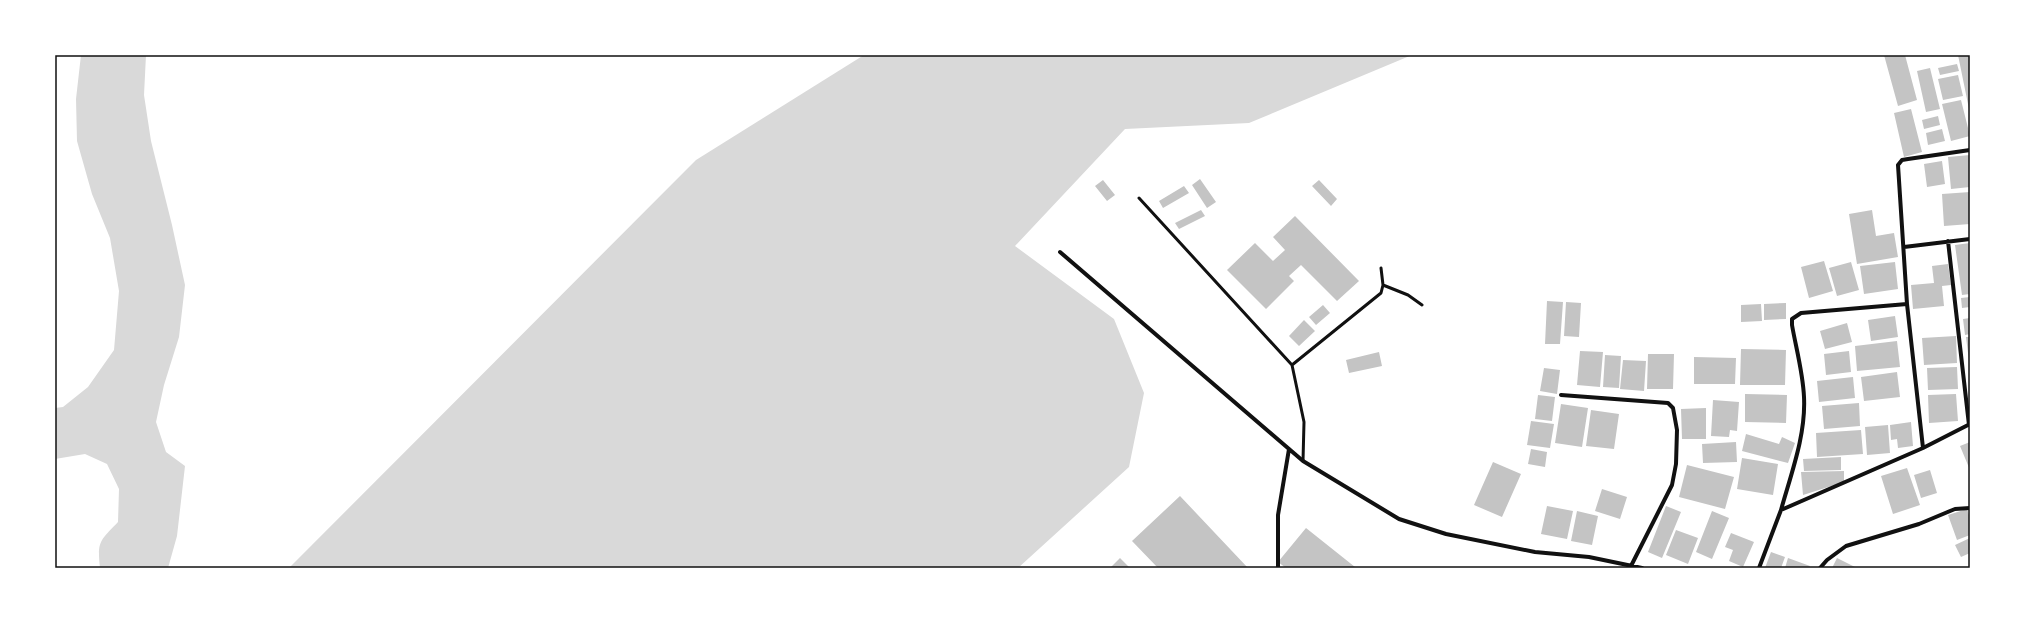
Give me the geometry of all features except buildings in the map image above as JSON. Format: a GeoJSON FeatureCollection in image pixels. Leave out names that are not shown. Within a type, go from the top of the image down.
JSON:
{"type":"FeatureCollection","features":[{"type":"Feature","properties":{"kind":"street"},"geometry":{"type":"LineString","coordinates":[[1923,448],[1907,304],[1899,163],[1908,159],[1970,150]]}},
{"type":"Feature","properties":{"kind":"street"},"geometry":{"type":"LineString","coordinates":[[1904,247],[1970,239]]}},
{"type":"Feature","properties":{"kind":"street"},"geometry":{"type":"LineString","coordinates":[[1781,510],[1923,448],[1969,424],[1948,242]]}},
{"type":"Feature","properties":{"kind":"street"},"geometry":{"type":"LineString","coordinates":[[1060,252],[1303,461],[1399,519],[1446,534],[1535,552],[1589,558],[1642,568]]}},
{"type":"Feature","properties":{"kind":"street"},"geometry":{"type":"LineString","coordinates":[[1759,568],[1781,510],[1800,442],[1804,416],[1804,396],[1792,319],[1801,313],[1907,304]]}},
{"type":"Feature","properties":{"kind":"street"},"geometry":{"type":"LineString","coordinates":[[1562,395],[1668,403],[1673,408],[1676,430],[1676,464],[1672,485],[1631,566]]}},
{"type":"Feature","properties":{"kind":"street"},"geometry":{"type":"LineString","coordinates":[[1278,568],[1278,515],[1289,449]]}},
{"type":"Feature","properties":{"kind":"street"},"geometry":{"type":"LineString","coordinates":[[1820,568],[1827,560],[1846,546],[1919,524],[1955,509],[1970,508]]}},
{"type":"Feature","properties":{"kind":"lane"},"geometry":{"type":"LineString","coordinates":[[1139,198],[1292,364],[1304,422],[1303,461]]}},
{"type":"Feature","properties":{"kind":"lane"},"geometry":{"type":"LineString","coordinates":[[1292,364],[1381,293],[1383,285],[1382,268]]}},
{"type":"Feature","properties":{"kind":"lane"},"geometry":{"type":"LineString","coordinates":[[1383,285],[1408,295],[1422,305]]}},
{"type":"Feature","properties":{"kind":"shaded area"},"geometry":{"type":"Polygon","coordinates":[[[81,55],[146,55],[144,95],[151,141],[185,285],[179,337],[164,385],[156,422],[166,452],[185,466],[177,536],[168,568],[100,568],[99,552],[101,542],[107,533],[118,522],[119,489],[107,464],[85,454],[55,459],[55,408],[63,407],[88,387],[114,350],[119,291],[110,238],[92,194],[77,141],[76,99],[81,55]]]}},
{"type":"Feature","properties":{"kind":"shaded area"},"geometry":{"type":"Polygon","coordinates":[[[864,55],[1412,55],[1249,123],[1125,129],[1015,246],[1114,319],[1144,393],[1129,467],[1018,568],[289,568],[696,160],[864,55]]]}}]}
